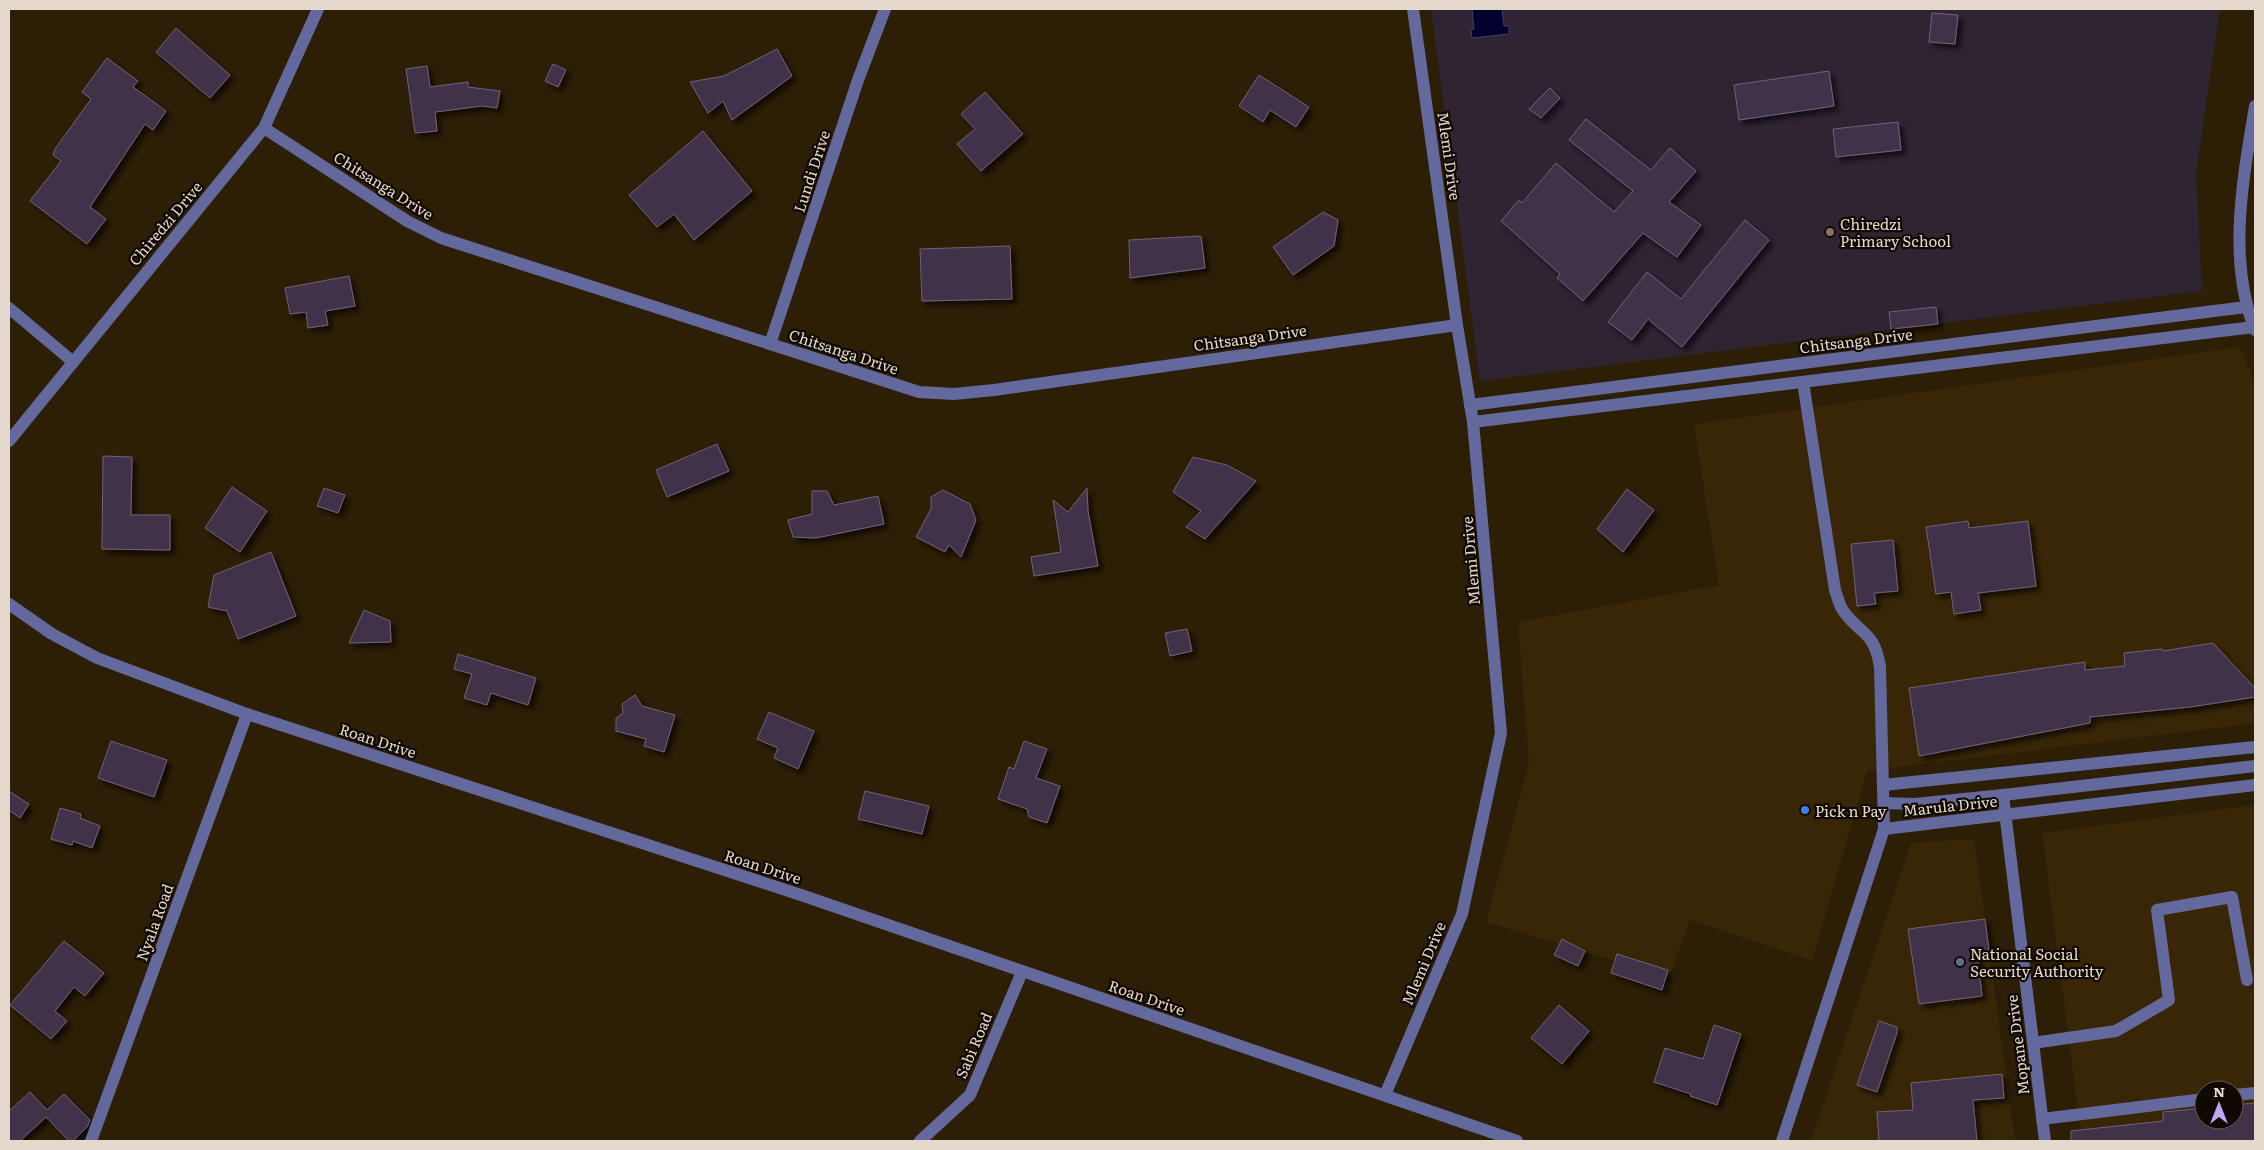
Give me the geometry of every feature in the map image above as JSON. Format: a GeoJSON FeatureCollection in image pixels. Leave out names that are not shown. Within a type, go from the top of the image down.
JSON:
{"type":"FeatureCollection","features":[{"type":"Feature","properties":{"kind":"street","name":"Chiredzi Drive"},"geometry":{"type":"LineString","coordinates":[[9,441],[72,361],[264,128],[318,9]]}},
{"type":"Feature","properties":{"kind":"street","name":"Lundi Drive"},"geometry":{"type":"LineString","coordinates":[[770,344],[858,80],[885,9]]}},
{"type":"Feature","properties":{"kind":"street","name":"Mlemi Drive"},"geometry":{"type":"LineString","coordinates":[[1384,1095],[1462,914],[1501,733],[1473,422],[1457,325],[1413,9]]}},
{"type":"Feature","properties":{"kind":"street"},"geometry":{"type":"LineString","coordinates":[[1473,422],[2255,329],[2246,307],[2239,212],[2255,106]]}},
{"type":"Feature","properties":{"kind":"street","name":"Chitsanga Drive"},"geometry":{"type":"LineString","coordinates":[[264,128],[407,221],[441,238],[919,392],[954,394],[1457,325]]}},
{"type":"Feature","properties":{"kind":"street","name":"Chitsanga Drive"},"geometry":{"type":"LineString","coordinates":[[1470,405],[2246,307]]}},
{"type":"Feature","properties":{"kind":"street"},"geometry":{"type":"LineString","coordinates":[[9,308],[72,361]]}},
{"type":"Feature","properties":{"kind":"street"},"geometry":{"type":"LineString","coordinates":[[1803,382],[1835,590],[1842,609],[1871,638],[1877,649],[1880,667],[1884,829]]}},
{"type":"Feature","properties":{"kind":"street","name":"Roan Drive"},"geometry":{"type":"LineString","coordinates":[[9,604],[52,634],[97,658],[247,714],[794,893],[1517,1141]]}},
{"type":"Feature","properties":{"kind":"street","name":"Nyala Road"},"geometry":{"type":"LineString","coordinates":[[91,1141],[247,714]]}},
{"type":"Feature","properties":{"kind":"street"},"geometry":{"type":"LineString","coordinates":[[1883,785],[2255,747]]}},
{"type":"Feature","properties":{"kind":"street"},"geometry":{"type":"LineString","coordinates":[[2228,750],[2232,788]]}},
{"type":"Feature","properties":{"kind":"street","name":"Marula Drive"},"geometry":{"type":"LineString","coordinates":[[1884,803],[1915,804],[2255,766]]}},
{"type":"Feature","properties":{"kind":"street","name":"Marula Drive"},"geometry":{"type":"LineString","coordinates":[[1782,1141],[1884,829],[2255,785]]}},
{"type":"Feature","properties":{"kind":"street","name":"Mopane Drive"},"geometry":{"type":"LineString","coordinates":[[2003,795],[2045,1141]]}},
{"type":"Feature","properties":{"kind":"street"},"geometry":{"type":"LineString","coordinates":[[2033,1042],[2116,1031],[2169,1000],[2157,910],[2232,897],[2247,980]]}},
{"type":"Feature","properties":{"kind":"street","name":"Sabi Road"},"geometry":{"type":"LineString","coordinates":[[920,1141],[970,1095],[1022,972]]}},
{"type":"Feature","properties":{"kind":"street"},"geometry":{"type":"LineString","coordinates":[[2042,1119],[2194,1100]]}},
{"type":"Feature","properties":{"kind":"shaded area","name":"Chiredzi Primary School"},"geometry":{"type":"Polygon","coordinates":[[[1431,9],[2220,9],[2196,174],[2202,291],[1480,381],[1431,9]]]}},
{"type":"Feature","properties":{"kind":"shaded area"},"geometry":{"type":"Polygon","coordinates":[[[2240,347],[2255,383],[2255,723],[1867,771],[1812,961],[1690,920],[1669,977],[1486,922],[1529,763],[1518,622],[1719,585],[1694,424],[2240,347]]]}},
{"type":"Feature","properties":{"kind":"shaded area"},"geometry":{"type":"Polygon","coordinates":[[[2255,805],[2255,1141],[2082,1141],[2042,833],[2255,805]]]}},
{"type":"Feature","properties":{"kind":"shaded area"},"geometry":{"type":"Polygon","coordinates":[[[1974,839],[2015,1141],[1811,1141],[1911,843],[1974,839]]]}},
{"type":"Feature","properties":{"kind":"water"},"geometry":{"type":"Polygon","coordinates":[[[1472,9],[1502,9],[1504,26],[1509,26],[1509,34],[1472,38],[1471,30],[1474,29],[1472,9]]]}},
{"type":"Feature","properties":{"kind":"building"},"geometry":{"type":"Polygon","coordinates":[[[1932,13],[1958,15],[1955,44],[1929,42],[1932,13]]]}},
{"type":"Feature","properties":{"kind":"building"},"geometry":{"type":"Polygon","coordinates":[[[176,28],[230,75],[210,98],[156,52],[176,28]]]}},
{"type":"Feature","properties":{"kind":"building"},"geometry":{"type":"Polygon","coordinates":[[[777,49],[792,76],[732,120],[723,101],[708,113],[690,82],[724,76],[777,49]]]}},
{"type":"Feature","properties":{"kind":"building"},"geometry":{"type":"Polygon","coordinates":[[[107,58],[138,81],[133,87],[166,111],[153,130],[145,124],[90,207],[106,219],[87,244],[30,201],[61,161],[53,155],[55,149],[91,99],[82,92],[107,58]]]}},
{"type":"Feature","properties":{"kind":"building"},"geometry":{"type":"Polygon","coordinates":[[[553,64],[566,70],[558,87],[545,81],[553,64]]]}},
{"type":"Feature","properties":{"kind":"building"},"geometry":{"type":"Polygon","coordinates":[[[427,66],[430,87],[468,82],[468,87],[500,91],[497,108],[482,106],[435,112],[437,131],[415,133],[406,69],[427,66]]]}},
{"type":"Feature","properties":{"kind":"building"},"geometry":{"type":"Polygon","coordinates":[[[1829,71],[1834,106],[1739,120],[1734,85],[1829,71]]]}},
{"type":"Feature","properties":{"kind":"building"},"geometry":{"type":"Polygon","coordinates":[[[1259,75],[1309,107],[1296,127],[1270,110],[1263,122],[1239,106],[1259,75]]]}},
{"type":"Feature","properties":{"kind":"building"},"geometry":{"type":"Polygon","coordinates":[[[1550,88],[1560,98],[1541,118],[1529,109],[1550,88]]]}},
{"type":"Feature","properties":{"kind":"building"},"geometry":{"type":"Polygon","coordinates":[[[985,92],[1023,134],[981,171],[957,144],[975,129],[961,114],[985,92]]]}},
{"type":"Feature","properties":{"kind":"building"},"geometry":{"type":"Polygon","coordinates":[[[1586,119],[1651,170],[1670,148],[1696,171],[1669,202],[1701,225],[1677,257],[1643,233],[1583,301],[1557,278],[1560,274],[1501,221],[1519,200],[1522,203],[1556,163],[1614,212],[1633,191],[1569,140],[1586,119]]]}},
{"type":"Feature","properties":{"kind":"building"},"geometry":{"type":"Polygon","coordinates":[[[1898,122],[1901,150],[1836,157],[1833,129],[1898,122]]]}},
{"type":"Feature","properties":{"kind":"building"},"geometry":{"type":"Polygon","coordinates":[[[703,131],[752,191],[694,240],[674,214],[657,227],[629,195],[703,131]]]}},
{"type":"Feature","properties":{"kind":"building"},"geometry":{"type":"Polygon","coordinates":[[[1323,212],[1338,220],[1334,246],[1293,275],[1273,247],[1323,212]]]}},
{"type":"Feature","properties":{"kind":"building"},"geometry":{"type":"Polygon","coordinates":[[[1745,220],[1769,240],[1682,347],[1648,319],[1632,340],[1608,322],[1647,272],[1681,299],[1745,220]]]}},
{"type":"Feature","properties":{"kind":"building"},"geometry":{"type":"Polygon","coordinates":[[[1201,236],[1205,268],[1130,278],[1129,240],[1201,236]]]}},
{"type":"Feature","properties":{"kind":"building"},"geometry":{"type":"Polygon","coordinates":[[[1010,246],[1012,299],[922,301],[920,249],[1010,246]]]}},
{"type":"Feature","properties":{"kind":"building"},"geometry":{"type":"Polygon","coordinates":[[[349,276],[355,306],[325,311],[328,325],[308,328],[306,312],[290,314],[285,288],[349,276]]]}},
{"type":"Feature","properties":{"kind":"building"},"geometry":{"type":"Polygon","coordinates":[[[1936,307],[1938,324],[1891,329],[1889,312],[1936,307]]]}},
{"type":"Feature","properties":{"kind":"building"},"geometry":{"type":"Polygon","coordinates":[[[717,444],[729,471],[667,497],[656,470],[717,444]]]}},
{"type":"Feature","properties":{"kind":"building"},"geometry":{"type":"Polygon","coordinates":[[[103,456],[132,457],[131,515],[170,515],[170,550],[102,549],[103,456]]]}},
{"type":"Feature","properties":{"kind":"building"},"geometry":{"type":"Polygon","coordinates":[[[1193,457],[1227,465],[1256,481],[1205,539],[1186,527],[1201,511],[1173,492],[1193,457]]]}},
{"type":"Feature","properties":{"kind":"building"},"geometry":{"type":"Polygon","coordinates":[[[232,487],[267,511],[240,552],[205,528],[232,487]]]}},
{"type":"Feature","properties":{"kind":"building"},"geometry":{"type":"Polygon","coordinates":[[[324,488],[345,495],[338,513],[317,506],[324,488]]]}},
{"type":"Feature","properties":{"kind":"building"},"geometry":{"type":"Polygon","coordinates":[[[1087,488],[1088,511],[1098,566],[1034,576],[1031,557],[1061,552],[1053,500],[1068,512],[1087,488]]]}},
{"type":"Feature","properties":{"kind":"building"},"geometry":{"type":"Polygon","coordinates":[[[1627,489],[1654,510],[1623,552],[1597,529],[1627,489]]]}},
{"type":"Feature","properties":{"kind":"building"},"geometry":{"type":"Polygon","coordinates":[[[943,490],[970,504],[976,520],[961,557],[949,545],[945,552],[916,537],[931,509],[931,497],[943,490]]]}},
{"type":"Feature","properties":{"kind":"building"},"geometry":{"type":"Polygon","coordinates":[[[812,491],[827,491],[834,505],[878,496],[884,524],[816,538],[793,537],[788,520],[812,514],[812,491]]]}},
{"type":"Feature","properties":{"kind":"building"},"geometry":{"type":"Polygon","coordinates":[[[1968,521],[1969,528],[2028,521],[2036,586],[1978,593],[1981,610],[1954,614],[1951,592],[1936,594],[1926,527],[1968,521]]]}},
{"type":"Feature","properties":{"kind":"building"},"geometry":{"type":"Polygon","coordinates":[[[1893,540],[1898,591],[1874,593],[1876,604],[1857,606],[1851,544],[1893,540]]]}},
{"type":"Feature","properties":{"kind":"building"},"geometry":{"type":"Polygon","coordinates":[[[271,552],[296,616],[238,639],[227,611],[208,607],[214,575],[271,552]]]}},
{"type":"Feature","properties":{"kind":"building"},"geometry":{"type":"Polygon","coordinates":[[[364,610],[390,621],[391,642],[349,643],[364,610]]]}},
{"type":"Feature","properties":{"kind":"building"},"geometry":{"type":"Polygon","coordinates":[[[1187,629],[1192,651],[1170,656],[1165,633],[1187,629]]]}},
{"type":"Feature","properties":{"kind":"building"},"geometry":{"type":"Polygon","coordinates":[[[2213,643],[2255,688],[2255,697],[2190,707],[2090,717],[2090,723],[1919,756],[1909,688],[2085,662],[2085,670],[2125,666],[2124,653],[2162,649],[2163,651],[2213,643]]]}},
{"type":"Feature","properties":{"kind":"building"},"geometry":{"type":"Polygon","coordinates":[[[458,654],[536,678],[528,705],[491,693],[487,705],[464,698],[472,674],[454,669],[458,654]]]}},
{"type":"Feature","properties":{"kind":"building"},"geometry":{"type":"Polygon","coordinates":[[[635,695],[642,706],[675,715],[664,752],[644,746],[646,739],[616,731],[616,718],[623,713],[622,704],[635,695]]]}},
{"type":"Feature","properties":{"kind":"building"},"geometry":{"type":"Polygon","coordinates":[[[769,712],[814,731],[798,769],[774,758],[778,748],[757,739],[769,712]]]}},
{"type":"Feature","properties":{"kind":"building"},"geometry":{"type":"Polygon","coordinates":[[[111,741],[167,760],[154,797],[98,778],[111,741]]]}},
{"type":"Feature","properties":{"kind":"building"},"geometry":{"type":"Polygon","coordinates":[[[1024,741],[1047,749],[1036,778],[1060,786],[1047,823],[1029,817],[1027,809],[998,799],[1009,767],[1014,769],[1024,741]]]}},
{"type":"Feature","properties":{"kind":"building"},"geometry":{"type":"Polygon","coordinates":[[[9,791],[29,804],[20,818],[9,810],[9,791]]]}},
{"type":"Feature","properties":{"kind":"building"},"geometry":{"type":"Polygon","coordinates":[[[865,791],[929,806],[922,834],[858,819],[865,791]]]}},
{"type":"Feature","properties":{"kind":"building"},"geometry":{"type":"Polygon","coordinates":[[[60,808],[81,814],[80,818],[100,826],[92,848],[73,841],[72,845],[51,839],[60,808]]]}},
{"type":"Feature","properties":{"kind":"building"},"geometry":{"type":"Polygon","coordinates":[[[1985,919],[1989,950],[1977,951],[1982,996],[1919,1004],[1908,929],[1985,919]]]}},
{"type":"Feature","properties":{"kind":"building"},"geometry":{"type":"Polygon","coordinates":[[[1562,939],[1585,951],[1578,966],[1554,955],[1562,939]]]}},
{"type":"Feature","properties":{"kind":"building"},"geometry":{"type":"Polygon","coordinates":[[[64,941],[104,973],[85,996],[74,987],[55,1011],[67,1021],[51,1039],[10,1005],[64,941]]]}},
{"type":"Feature","properties":{"kind":"building"},"geometry":{"type":"Polygon","coordinates":[[[1617,954],[1668,970],[1662,990],[1611,973],[1617,954]]]}},
{"type":"Feature","properties":{"kind":"building"},"geometry":{"type":"Polygon","coordinates":[[[1559,1005],[1589,1031],[1562,1064],[1531,1038],[1559,1005]]]}},
{"type":"Feature","properties":{"kind":"building"},"geometry":{"type":"Polygon","coordinates":[[[1879,1021],[1897,1027],[1897,1033],[1877,1092],[1857,1085],[1879,1021]]]}},
{"type":"Feature","properties":{"kind":"building"},"geometry":{"type":"Polygon","coordinates":[[[1714,1025],[1741,1034],[1717,1105],[1654,1082],[1665,1048],[1703,1059],[1714,1025]]]}},
{"type":"Feature","properties":{"kind":"building"},"geometry":{"type":"Polygon","coordinates":[[[2002,1074],[2004,1098],[1973,1100],[1977,1141],[1879,1141],[1877,1112],[1913,1110],[1911,1083],[2002,1074]]]}},
{"type":"Feature","properties":{"kind":"building"},"geometry":{"type":"Polygon","coordinates":[[[30,1092],[47,1110],[64,1094],[90,1120],[87,1127],[73,1141],[69,1141],[46,1117],[20,1141],[9,1141],[9,1111],[30,1092]]]}},
{"type":"Feature","properties":{"kind":"building"},"geometry":{"type":"Polygon","coordinates":[[[2255,1103],[2255,1141],[2071,1141],[2071,1131],[2163,1121],[2163,1112],[2194,1109],[2194,1130],[2244,1130],[2244,1104],[2255,1103]]]}},
{"type":"Feature","properties":{"kind":"place","name":"Chiredzi Primary School"},"geometry":{"type":"Point","coordinates":[1830,232]}},
{"type":"Feature","properties":{"kind":"place","name":"Pick n Pay"},"geometry":{"type":"Point","coordinates":[1805,810]}},
{"type":"Feature","properties":{"kind":"place","name":"National Social Security Authority"},"geometry":{"type":"Point","coordinates":[1960,962]}}]}
